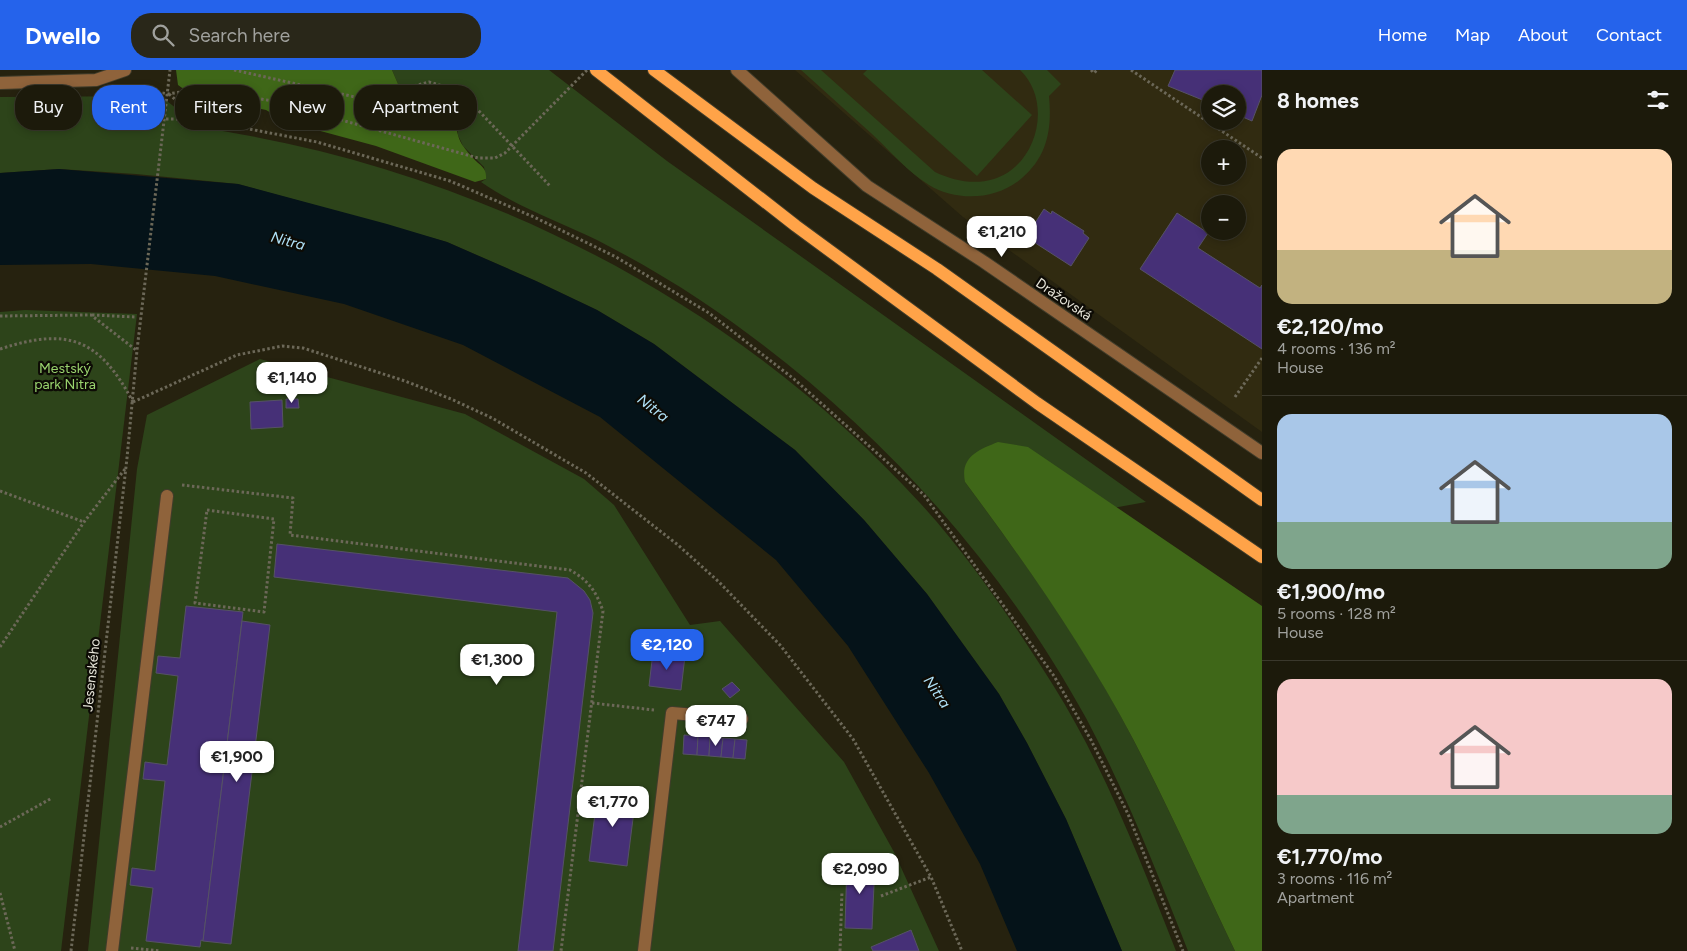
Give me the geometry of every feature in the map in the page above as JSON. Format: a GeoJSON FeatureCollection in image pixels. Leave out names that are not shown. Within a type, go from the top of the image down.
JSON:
{"type":"FeatureCollection","features":[{"type":"Feature","properties":{"kind":"main road"},"geometry":{"type":"LineString","coordinates":[[596,70],[796,226],[1037,403],[1262,557]]}},
{"type":"Feature","properties":{"kind":"main road"},"geometry":{"type":"LineString","coordinates":[[654,70],[814,188],[937,269],[1262,500]]}},
{"type":"Feature","properties":{"kind":"street"},"geometry":{"type":"LineString","coordinates":[[0,83],[96,80],[125,70]]}},
{"type":"Feature","properties":{"kind":"street","name":"Dražovská"},"geometry":{"type":"LineString","coordinates":[[738,70],[867,186],[984,262],[1262,453]]}},
{"type":"Feature","properties":{"kind":"street"},"geometry":{"type":"LineString","coordinates":[[112,948],[170,490]]}},
{"type":"Feature","properties":{"kind":"street"},"geometry":{"type":"LineString","coordinates":[[644,951],[672,712],[742,719]]}},
{"type":"Feature","properties":{"kind":"path","name":"Jesenského"},"geometry":{"type":"LineString","coordinates":[[71,951],[126,469],[137,350],[164,136],[170,70]]}},
{"type":"Feature","properties":{"kind":"path"},"geometry":{"type":"LineString","coordinates":[[234,70],[364,99],[429,82],[460,91],[550,186]]}},
{"type":"Feature","properties":{"kind":"path"},"geometry":{"type":"LineString","coordinates":[[168,94],[199,89],[273,102],[478,158],[495,158],[505,153],[587,70]]}},
{"type":"Feature","properties":{"kind":"path"},"geometry":{"type":"LineString","coordinates":[[1091,70],[1094,73],[1097,70]]}},
{"type":"Feature","properties":{"kind":"path"},"geometry":{"type":"LineString","coordinates":[[1131,70],[1262,158]]}},
{"type":"Feature","properties":{"kind":"path"},"geometry":{"type":"LineString","coordinates":[[168,94],[175,100]]}},
{"type":"Feature","properties":{"kind":"path"},"geometry":{"type":"LineString","coordinates":[[166,119],[175,119]]}},
{"type":"Feature","properties":{"kind":"path"},"geometry":{"type":"LineString","coordinates":[[254,130],[317,142],[383,160],[450,181],[534,217],[616,257],[709,313],[794,379],[924,496],[1054,676],[1091,740],[1128,814],[1183,951]]}},
{"type":"Feature","properties":{"kind":"path"},"geometry":{"type":"LineString","coordinates":[[91,315],[137,350]]}},
{"type":"Feature","properties":{"kind":"path"},"geometry":{"type":"LineString","coordinates":[[0,316],[135,316]]}},
{"type":"Feature","properties":{"kind":"path"},"geometry":{"type":"LineString","coordinates":[[0,349],[31,339],[71,341],[90,349],[107,362],[121,379],[133,402],[236,355],[282,346],[303,348],[405,381],[492,418],[525,435],[600,483],[678,545],[719,582],[780,644],[853,739],[931,877],[962,951]]}},
{"type":"Feature","properties":{"kind":"path"},"geometry":{"type":"LineString","coordinates":[[1234,397],[1261,361]]}},
{"type":"Feature","properties":{"kind":"path"},"geometry":{"type":"LineString","coordinates":[[0,647],[84,522],[126,469]]}},
{"type":"Feature","properties":{"kind":"path"},"geometry":{"type":"LineString","coordinates":[[170,490],[293,498],[290,535],[570,570],[583,577],[592,587],[603,611],[561,951]]}},
{"type":"Feature","properties":{"kind":"path"},"geometry":{"type":"LineString","coordinates":[[0,491],[84,522]]}},
{"type":"Feature","properties":{"kind":"path"},"geometry":{"type":"LineString","coordinates":[[207,510],[274,518],[264,612],[196,603],[207,510]]}},
{"type":"Feature","properties":{"kind":"path"},"geometry":{"type":"LineString","coordinates":[[592,703],[672,712]]}},
{"type":"Feature","properties":{"kind":"path"},"geometry":{"type":"LineString","coordinates":[[0,827],[52,798]]}},
{"type":"Feature","properties":{"kind":"path"},"geometry":{"type":"LineString","coordinates":[[881,896],[931,877]]}},
{"type":"Feature","properties":{"kind":"path"},"geometry":{"type":"LineString","coordinates":[[840,951],[842,891]]}},
{"type":"Feature","properties":{"kind":"path"},"geometry":{"type":"LineString","coordinates":[[0,893],[14,951]]}},
{"type":"Feature","properties":{"kind":"path"},"geometry":{"type":"LineString","coordinates":[[112,948],[160,951]]}},
{"type":"Feature","properties":{"kind":"shaded area"},"geometry":{"type":"Polygon","coordinates":[[[795,70],[1262,70],[1262,432],[963,217],[795,70]]]}},
{"type":"Feature","properties":{"kind":"green space"},"geometry":{"type":"Polygon","coordinates":[[[176,70],[392,70],[398,85],[354,85],[354,130],[457,130],[460,141],[468,153],[484,169],[486,179],[475,182],[376,146],[317,130],[344,130],[344,85],[270,85],[270,112],[260,109],[260,85],[178,85],[176,70]]]}},
{"type":"Feature","properties":{"kind":"green space"},"geometry":{"type":"Polygon","coordinates":[[[392,70],[549,70],[667,161],[1146,502],[1113,508],[965,482],[1054,607],[1115,705],[1159,791],[1235,951],[1188,951],[1153,862],[1101,746],[1050,656],[1009,597],[965,540],[918,486],[868,435],[814,386],[700,300],[623,254],[523,206],[481,182],[486,179],[484,167],[463,146],[458,130],[477,130],[477,85],[398,85],[392,70]]]}},
{"type":"Feature","properties":{"kind":"green space"},"geometry":{"type":"Polygon","coordinates":[[[801,70],[821,70],[935,172],[949,178],[972,182],[987,181],[1009,172],[1030,147],[1036,131],[1038,114],[1036,98],[1030,83],[1020,70],[1047,70],[1061,84],[1049,96],[1049,130],[1043,151],[1031,169],[1022,178],[1001,191],[977,196],[964,196],[940,190],[921,180],[801,70]]]}},
{"type":"Feature","properties":{"kind":"green space"},"geometry":{"type":"Polygon","coordinates":[[[867,70],[982,70],[1032,115],[977,176],[863,74],[867,70]]]}},
{"type":"Feature","properties":{"kind":"green space"},"geometry":{"type":"Polygon","coordinates":[[[82,96],[92,96],[92,130],[165,130],[165,100],[175,107],[175,130],[211,130],[292,145],[394,172],[492,207],[588,251],[679,303],[765,362],[845,429],[920,503],[974,568],[1007,615],[1053,685],[1089,749],[1135,849],[1176,951],[1122,951],[1066,819],[1027,743],[999,694],[927,594],[864,520],[795,450],[654,344],[597,310],[447,242],[238,184],[59,169],[0,173],[0,97],[15,97],[15,130],[82,130],[82,96]]]}},
{"type":"Feature","properties":{"kind":"green space","name":"Mestský park Nitra"},"geometry":{"type":"Polygon","coordinates":[[[25,310],[137,314],[61,951],[0,951],[0,312],[25,310]]]}},
{"type":"Feature","properties":{"kind":"green space"},"geometry":{"type":"Polygon","coordinates":[[[260,359],[465,414],[584,479],[614,505],[690,625],[720,621],[844,762],[894,852],[939,951],[88,951],[137,469],[147,415],[260,359]]]}},
{"type":"Feature","properties":{"kind":"green space"},"geometry":{"type":"Polygon","coordinates":[[[998,442],[1028,447],[1262,606],[1262,951],[1235,951],[1159,791],[1115,705],[1054,607],[965,482],[964,473],[968,460],[977,452],[998,442]]]}},
{"type":"Feature","properties":{"kind":"water","name":"Nitra"},"geometry":{"type":"Polygon","coordinates":[[[59,169],[238,184],[387,224],[447,242],[536,281],[597,310],[654,344],[795,450],[864,520],[927,594],[999,694],[1027,743],[1066,819],[1122,951],[1017,951],[980,864],[929,773],[848,646],[776,560],[600,417],[463,345],[344,304],[215,276],[91,264],[0,265],[0,173],[59,169]]]}},
{"type":"Feature","properties":{"kind":"building"},"geometry":{"type":"Polygon","coordinates":[[[1175,70],[1262,70],[1262,95],[1252,121],[1246,118],[1246,85],[1201,85],[1201,99],[1168,86],[1175,70]]]}},
{"type":"Feature","properties":{"kind":"building"},"geometry":{"type":"Polygon","coordinates":[[[1044,209],[1051,214],[1052,211],[1084,231],[1083,233],[1089,238],[1071,266],[1026,237],[1044,209]]]}},
{"type":"Feature","properties":{"kind":"building"},"geometry":{"type":"Polygon","coordinates":[[[1177,213],[1201,228],[1201,240],[1203,240],[1198,248],[1260,288],[1262,285],[1262,349],[1140,269],[1177,213]]]}},
{"type":"Feature","properties":{"kind":"building"},"geometry":{"type":"Polygon","coordinates":[[[286,399],[298,399],[299,408],[286,408],[286,399]]]}},
{"type":"Feature","properties":{"kind":"building"},"geometry":{"type":"Polygon","coordinates":[[[282,400],[283,427],[251,429],[250,402],[282,400]]]}},
{"type":"Feature","properties":{"kind":"building"},"geometry":{"type":"Polygon","coordinates":[[[277,544],[568,578],[584,591],[590,600],[593,613],[553,951],[518,951],[557,612],[274,577],[277,544]]]}},
{"type":"Feature","properties":{"kind":"building"},"geometry":{"type":"Polygon","coordinates":[[[186,606],[243,612],[203,941],[201,940],[200,947],[146,941],[153,888],[130,885],[132,868],[155,871],[165,781],[143,779],[145,762],[167,765],[178,676],[156,673],[158,656],[180,658],[186,606]]]}},
{"type":"Feature","properties":{"kind":"building"},"geometry":{"type":"Polygon","coordinates":[[[242,621],[270,625],[231,944],[203,941],[242,621]]]}},
{"type":"Feature","properties":{"kind":"building"},"geometry":{"type":"Polygon","coordinates":[[[653,652],[685,656],[681,690],[649,686],[653,652]]]}},
{"type":"Feature","properties":{"kind":"building"},"geometry":{"type":"Polygon","coordinates":[[[732,682],[740,690],[730,698],[722,689],[732,682]]]}},
{"type":"Feature","properties":{"kind":"building"},"geometry":{"type":"Polygon","coordinates":[[[684,735],[698,736],[697,755],[683,754],[684,735]]]}},
{"type":"Feature","properties":{"kind":"building"},"geometry":{"type":"Polygon","coordinates":[[[698,736],[710,737],[709,756],[697,755],[698,736]]]}},
{"type":"Feature","properties":{"kind":"building"},"geometry":{"type":"Polygon","coordinates":[[[710,737],[723,738],[721,757],[709,756],[710,737]]]}},
{"type":"Feature","properties":{"kind":"building"},"geometry":{"type":"Polygon","coordinates":[[[723,738],[735,739],[733,758],[721,757],[723,738]]]}},
{"type":"Feature","properties":{"kind":"building"},"geometry":{"type":"Polygon","coordinates":[[[735,739],[747,740],[745,759],[733,758],[735,739]]]}},
{"type":"Feature","properties":{"kind":"building"},"geometry":{"type":"Polygon","coordinates":[[[598,790],[636,795],[627,866],[589,861],[598,790]]]}},
{"type":"Feature","properties":{"kind":"building"},"geometry":{"type":"Polygon","coordinates":[[[847,862],[875,863],[872,929],[845,928],[847,862]]]}},
{"type":"Feature","properties":{"kind":"building"},"geometry":{"type":"Polygon","coordinates":[[[911,930],[919,951],[873,951],[871,947],[911,930]]]}}]}
